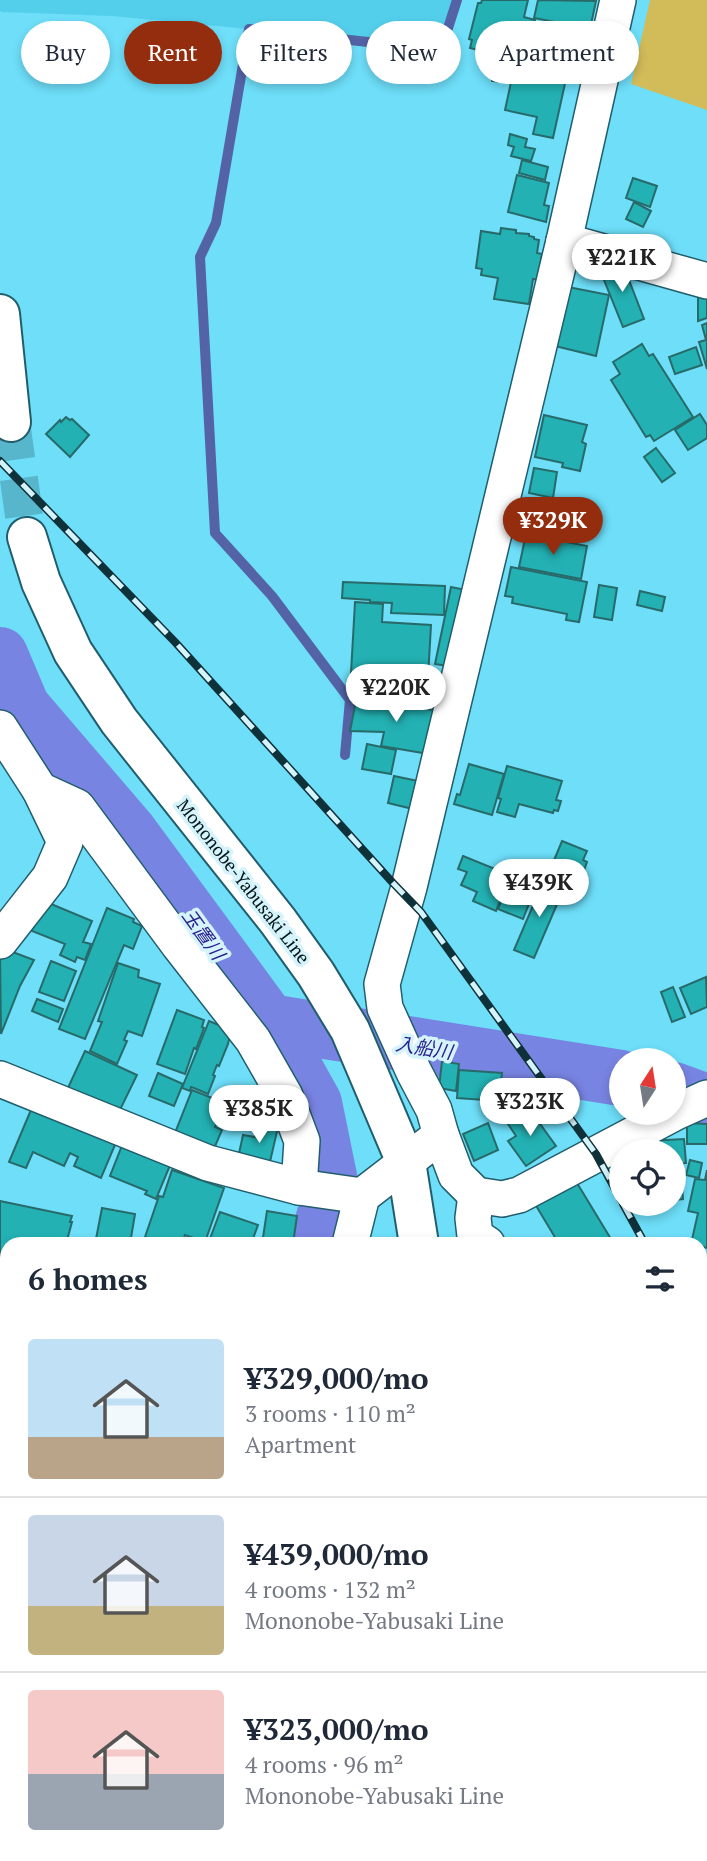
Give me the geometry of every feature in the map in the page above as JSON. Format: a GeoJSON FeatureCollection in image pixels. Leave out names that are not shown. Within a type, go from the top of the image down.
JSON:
{"type":"FeatureCollection","features":[{"type":"Feature","properties":{"kind":"main road"},"geometry":{"type":"LineString","coordinates":[[0,314],[11,422]]}},
{"type":"Feature","properties":{"kind":"main road","name":"Mononobe-Yabusaki Line"},"geometry":{"type":"LineString","coordinates":[[27,537],[41,582],[73,652],[119,721],[278,921],[316,974],[350,1030],[406,1162],[418,1237]]}},
{"type":"Feature","properties":{"kind":"street"},"geometry":{"type":"LineString","coordinates":[[618,0],[564,241],[409,887],[382,984],[385,1008],[434,1110],[456,1175],[476,1195],[502,1199],[519,1195],[707,1098]]}},
{"type":"Feature","properties":{"kind":"street"},"geometry":{"type":"LineString","coordinates":[[564,241],[707,281]]}},
{"type":"Feature","properties":{"kind":"street"},"geometry":{"type":"LineString","coordinates":[[0,728],[40,790],[65,842],[50,877],[0,941]]}},
{"type":"Feature","properties":{"kind":"street"},"geometry":{"type":"LineString","coordinates":[[40,790],[77,807],[253,1040],[285,1096],[302,1141],[299,1186]]}},
{"type":"Feature","properties":{"kind":"street"},"geometry":{"type":"LineString","coordinates":[[0,1079],[208,1163],[299,1186],[362,1196]]}},
{"type":"Feature","properties":{"kind":"street"},"geometry":{"type":"LineString","coordinates":[[352,1237],[362,1196],[441,1135]]}},
{"type":"Feature","properties":{"kind":"street"},"geometry":{"type":"LineString","coordinates":[[476,1195],[473,1218],[476,1237]]}},
{"type":"Feature","properties":{"kind":"shaded area"},"geometry":{"type":"Polygon","coordinates":[[[0,0],[457,0],[450,21],[366,21],[366,42],[352,40],[352,21],[236,21],[236,28],[222,26],[222,21],[165,21],[0,11],[0,0]]]}},
{"type":"Feature","properties":{"kind":"shaded area"},"geometry":{"type":"Polygon","coordinates":[[[650,0],[707,0],[707,110],[631,84],[639,84],[639,49],[650,0]]]}},
{"type":"Feature","properties":{"kind":"building"},"geometry":{"type":"Polygon","coordinates":[[[482,0],[528,0],[524,17],[535,21],[475,21],[475,49],[470,48],[472,40],[469,39],[478,3],[482,0]]]}},
{"type":"Feature","properties":{"kind":"building"},"geometry":{"type":"Polygon","coordinates":[[[538,0],[596,1],[592,21],[549,21],[534,18],[538,0]]]}},
{"type":"Feature","properties":{"kind":"building"},"geometry":{"type":"Polygon","coordinates":[[[511,84],[565,84],[553,138],[533,134],[537,117],[505,110],[511,84]]]}},
{"type":"Feature","properties":{"kind":"building"},"geometry":{"type":"Polygon","coordinates":[[[510,134],[527,139],[525,147],[535,149],[531,161],[511,156],[514,147],[508,145],[510,134]]]}},
{"type":"Feature","properties":{"kind":"building"},"geometry":{"type":"Polygon","coordinates":[[[522,160],[548,167],[545,180],[519,173],[522,160]]]}},
{"type":"Feature","properties":{"kind":"building"},"geometry":{"type":"Polygon","coordinates":[[[517,175],[549,183],[544,205],[549,206],[546,222],[508,212],[517,175]]]}},
{"type":"Feature","properties":{"kind":"building"},"geometry":{"type":"Polygon","coordinates":[[[633,178],[657,186],[650,207],[626,198],[633,178]]]}},
{"type":"Feature","properties":{"kind":"building"},"geometry":{"type":"Polygon","coordinates":[[[634,202],[651,211],[643,227],[626,219],[634,202]]]}},
{"type":"Feature","properties":{"kind":"building"},"geometry":{"type":"Polygon","coordinates":[[[501,228],[529,234],[539,240],[537,253],[542,254],[538,280],[533,279],[529,304],[494,299],[498,278],[481,275],[482,269],[476,268],[481,231],[500,234],[501,228]]]}},
{"type":"Feature","properties":{"kind":"building"},"geometry":{"type":"Polygon","coordinates":[[[622,262],[644,319],[623,327],[600,270],[622,262]]]}},
{"type":"Feature","properties":{"kind":"building"},"geometry":{"type":"Polygon","coordinates":[[[568,287],[609,295],[596,356],[555,346],[568,287]]]}},
{"type":"Feature","properties":{"kind":"building"},"geometry":{"type":"Polygon","coordinates":[[[707,288],[707,318],[698,321],[698,291],[707,288]]]}},
{"type":"Feature","properties":{"kind":"building"},"geometry":{"type":"Polygon","coordinates":[[[707,323],[707,369],[699,342],[706,340],[702,325],[707,323]]]}},
{"type":"Feature","properties":{"kind":"building"},"geometry":{"type":"Polygon","coordinates":[[[642,344],[649,356],[653,354],[693,417],[654,441],[650,435],[646,437],[611,380],[620,374],[613,362],[642,344]]]}},
{"type":"Feature","properties":{"kind":"building"},"geometry":{"type":"Polygon","coordinates":[[[696,347],[702,365],[675,374],[669,357],[696,347]]]}},
{"type":"Feature","properties":{"kind":"building"},"geometry":{"type":"Polygon","coordinates":[[[700,414],[707,425],[707,438],[688,450],[675,430],[700,414]]]}},
{"type":"Feature","properties":{"kind":"building"},"geometry":{"type":"Polygon","coordinates":[[[544,415],[587,425],[582,442],[586,444],[580,471],[562,467],[563,463],[535,457],[544,415]]]}},
{"type":"Feature","properties":{"kind":"building"},"geometry":{"type":"Polygon","coordinates":[[[66,417],[72,419],[89,435],[70,457],[46,434],[66,417]]]}},
{"type":"Feature","properties":{"kind":"building"},"geometry":{"type":"Polygon","coordinates":[[[656,448],[675,473],[662,482],[644,457],[656,448]]]}},
{"type":"Feature","properties":{"kind":"building"},"geometry":{"type":"Polygon","coordinates":[[[534,468],[557,472],[553,498],[529,493],[534,468]]]}},
{"type":"Feature","properties":{"kind":"building"},"geometry":{"type":"Polygon","coordinates":[[[526,534],[587,546],[581,579],[519,567],[526,534]]]}},
{"type":"Feature","properties":{"kind":"building"},"geometry":{"type":"Polygon","coordinates":[[[511,567],[587,582],[579,622],[566,620],[567,614],[512,603],[513,597],[505,596],[511,567]]]}},
{"type":"Feature","properties":{"kind":"building"},"geometry":{"type":"Polygon","coordinates":[[[343,582],[445,586],[444,615],[391,613],[392,603],[342,598],[343,582]]]}},
{"type":"Feature","properties":{"kind":"building"},"geometry":{"type":"Polygon","coordinates":[[[599,585],[617,588],[612,620],[594,617],[599,585]]]}},
{"type":"Feature","properties":{"kind":"building"},"geometry":{"type":"Polygon","coordinates":[[[451,587],[471,591],[454,667],[435,664],[451,587]]]}},
{"type":"Feature","properties":{"kind":"building"},"geometry":{"type":"Polygon","coordinates":[[[640,591],[665,597],[662,611],[637,605],[640,591]]]}},
{"type":"Feature","properties":{"kind":"building"},"geometry":{"type":"Polygon","coordinates":[[[355,602],[383,604],[382,622],[431,625],[428,678],[391,676],[391,682],[370,681],[370,674],[351,673],[355,602]]]}},
{"type":"Feature","properties":{"kind":"building"},"geometry":{"type":"Polygon","coordinates":[[[356,701],[390,702],[437,711],[429,754],[381,746],[384,732],[350,731],[356,701]]]}},
{"type":"Feature","properties":{"kind":"building"},"geometry":{"type":"Polygon","coordinates":[[[367,744],[396,750],[391,774],[362,769],[367,744]]]}},
{"type":"Feature","properties":{"kind":"building"},"geometry":{"type":"Polygon","coordinates":[[[469,764],[504,774],[492,815],[454,804],[457,794],[460,795],[469,764]]]}},
{"type":"Feature","properties":{"kind":"building"},"geometry":{"type":"Polygon","coordinates":[[[507,766],[562,781],[556,800],[561,801],[558,811],[554,810],[553,813],[519,804],[515,817],[497,812],[507,766]]]}},
{"type":"Feature","properties":{"kind":"building"},"geometry":{"type":"Polygon","coordinates":[[[394,776],[423,782],[417,810],[388,803],[394,776]]]}},
{"type":"Feature","properties":{"kind":"building"},"geometry":{"type":"Polygon","coordinates":[[[562,841],[587,851],[583,860],[587,862],[583,873],[578,871],[571,887],[547,877],[562,841]]]}},
{"type":"Feature","properties":{"kind":"building"},"geometry":{"type":"Polygon","coordinates":[[[463,856],[510,875],[496,911],[473,901],[477,892],[461,885],[467,872],[458,869],[463,856]]]}},
{"type":"Feature","properties":{"kind":"building"},"geometry":{"type":"Polygon","coordinates":[[[515,868],[539,878],[523,919],[498,909],[515,868]]]}},
{"type":"Feature","properties":{"kind":"building"},"geometry":{"type":"Polygon","coordinates":[[[544,880],[564,888],[534,958],[514,950],[544,880]]]}},
{"type":"Feature","properties":{"kind":"building"},"geometry":{"type":"Polygon","coordinates":[[[39,899],[92,921],[83,942],[91,944],[85,960],[77,957],[75,962],[60,955],[65,944],[27,929],[39,899]]]}},
{"type":"Feature","properties":{"kind":"building"},"geometry":{"type":"Polygon","coordinates":[[[107,908],[134,919],[133,922],[142,926],[133,949],[124,945],[85,1039],[59,1029],[107,908]]]}},
{"type":"Feature","properties":{"kind":"building"},"geometry":{"type":"Polygon","coordinates":[[[2,948],[34,960],[20,986],[1,1034],[0,951],[2,948]]]}},
{"type":"Feature","properties":{"kind":"building"},"geometry":{"type":"Polygon","coordinates":[[[51,961],[76,971],[64,1001],[39,992],[51,961]]]}},
{"type":"Feature","properties":{"kind":"building"},"geometry":{"type":"Polygon","coordinates":[[[118,963],[139,970],[138,977],[160,984],[142,1036],[128,1031],[124,1040],[127,1041],[117,1064],[90,1051],[102,1022],[98,1021],[118,963]]]}},
{"type":"Feature","properties":{"kind":"building"},"geometry":{"type":"Polygon","coordinates":[[[706,977],[707,1007],[691,1014],[680,988],[706,977]]]}},
{"type":"Feature","properties":{"kind":"building"},"geometry":{"type":"Polygon","coordinates":[[[673,987],[685,1017],[672,1022],[661,992],[673,987]]]}},
{"type":"Feature","properties":{"kind":"building"},"geometry":{"type":"Polygon","coordinates":[[[37,999],[63,1009],[58,1022],[32,1011],[37,999]]]}},
{"type":"Feature","properties":{"kind":"building"},"geometry":{"type":"Polygon","coordinates":[[[177,1010],[204,1020],[204,1028],[185,1074],[157,1064],[177,1010]]]}},
{"type":"Feature","properties":{"kind":"building"},"geometry":{"type":"Polygon","coordinates":[[[209,1021],[231,1030],[208,1094],[191,1087],[190,1091],[182,1088],[209,1021]]]}},
{"type":"Feature","properties":{"kind":"building"},"geometry":{"type":"Polygon","coordinates":[[[85,1051],[137,1075],[118,1114],[67,1090],[85,1051]]]}},
{"type":"Feature","properties":{"kind":"building"},"geometry":{"type":"Polygon","coordinates":[[[442,1061],[459,1064],[456,1091],[439,1088],[442,1061]]]}},
{"type":"Feature","properties":{"kind":"building"},"geometry":{"type":"Polygon","coordinates":[[[459,1070],[502,1073],[499,1101],[457,1098],[459,1070]]]}},
{"type":"Feature","properties":{"kind":"building"},"geometry":{"type":"Polygon","coordinates":[[[158,1073],[183,1084],[174,1106],[149,1096],[158,1073]]]}},
{"type":"Feature","properties":{"kind":"building"},"geometry":{"type":"Polygon","coordinates":[[[192,1090],[225,1103],[215,1127],[222,1130],[213,1151],[173,1138],[192,1090]]]}},
{"type":"Feature","properties":{"kind":"building"},"geometry":{"type":"Polygon","coordinates":[[[33,1105],[117,1140],[101,1178],[74,1166],[78,1157],[70,1153],[64,1166],[33,1152],[26,1168],[9,1162],[33,1105]]]}},
{"type":"Feature","properties":{"kind":"building"},"geometry":{"type":"Polygon","coordinates":[[[530,1110],[556,1146],[526,1166],[508,1141],[516,1136],[508,1124],[530,1110]]]}},
{"type":"Feature","properties":{"kind":"building"},"geometry":{"type":"Polygon","coordinates":[[[259,1123],[278,1127],[269,1166],[238,1158],[243,1135],[255,1137],[259,1123]]]}},
{"type":"Feature","properties":{"kind":"building"},"geometry":{"type":"Polygon","coordinates":[[[488,1123],[498,1150],[474,1161],[463,1134],[488,1123]]]}},
{"type":"Feature","properties":{"kind":"building"},"geometry":{"type":"Polygon","coordinates":[[[687,1123],[707,1124],[707,1144],[687,1144],[687,1123]]]}},
{"type":"Feature","properties":{"kind":"building"},"geometry":{"type":"Polygon","coordinates":[[[123,1143],[171,1163],[156,1199],[145,1194],[147,1191],[110,1176],[123,1143]]]}},
{"type":"Feature","properties":{"kind":"building"},"geometry":{"type":"Polygon","coordinates":[[[690,1160],[702,1163],[699,1178],[686,1175],[690,1160]]]}},
{"type":"Feature","properties":{"kind":"building"},"geometry":{"type":"Polygon","coordinates":[[[172,1170],[224,1188],[207,1237],[145,1237],[159,1196],[163,1197],[172,1170]]]}},
{"type":"Feature","properties":{"kind":"building"},"geometry":{"type":"Polygon","coordinates":[[[707,1170],[707,1237],[693,1237],[698,1213],[688,1211],[695,1179],[705,1180],[707,1170]]]}},
{"type":"Feature","properties":{"kind":"building"},"geometry":{"type":"Polygon","coordinates":[[[577,1183],[610,1237],[555,1237],[535,1204],[577,1183]]]}},
{"type":"Feature","properties":{"kind":"building"},"geometry":{"type":"Polygon","coordinates":[[[0,1201],[72,1216],[68,1237],[0,1237],[0,1201]]]}},
{"type":"Feature","properties":{"kind":"building"},"geometry":{"type":"Polygon","coordinates":[[[102,1208],[135,1214],[131,1237],[96,1237],[102,1208]]]}},
{"type":"Feature","properties":{"kind":"building"},"geometry":{"type":"Polygon","coordinates":[[[267,1211],[297,1216],[294,1237],[263,1237],[267,1211]]]}},
{"type":"Feature","properties":{"kind":"building"},"geometry":{"type":"Polygon","coordinates":[[[220,1212],[258,1225],[254,1237],[211,1237],[220,1212]]]}},
{"type":"Feature","properties":{"kind":"waterway"},"geometry":{"type":"LineString","coordinates":[[345,755],[350,700],[272,596],[215,533],[200,257],[216,223],[249,29],[441,50],[457,0]]}},
{"type":"Feature","properties":{"kind":"waterway","name":"玉置川"},"geometry":{"type":"LineString","coordinates":[[0,655],[22,707],[130,833],[269,1022],[314,1103],[332,1191],[318,1237]]}},
{"type":"Feature","properties":{"kind":"waterway","name":"入船川"},"geometry":{"type":"LineString","coordinates":[[269,1022],[609,1076]]}},
{"type":"Feature","properties":{"kind":"waterway","name":"入船川"},"geometry":{"type":"LineString","coordinates":[[686,1094],[707,1102]]}},
{"type":"Feature","properties":{"kind":"tunnel"},"geometry":{"type":"LineString","coordinates":[[11,422],[27,537]]}},
{"type":"Feature","properties":{"kind":"railway"},"geometry":{"type":"LineString","coordinates":[[0,461],[175,642],[421,912],[596,1154],[609,1178]]}},
{"type":"Feature","properties":{"kind":"railway"},"geometry":{"type":"LineString","coordinates":[[630,1216],[641,1237]]}}]}
